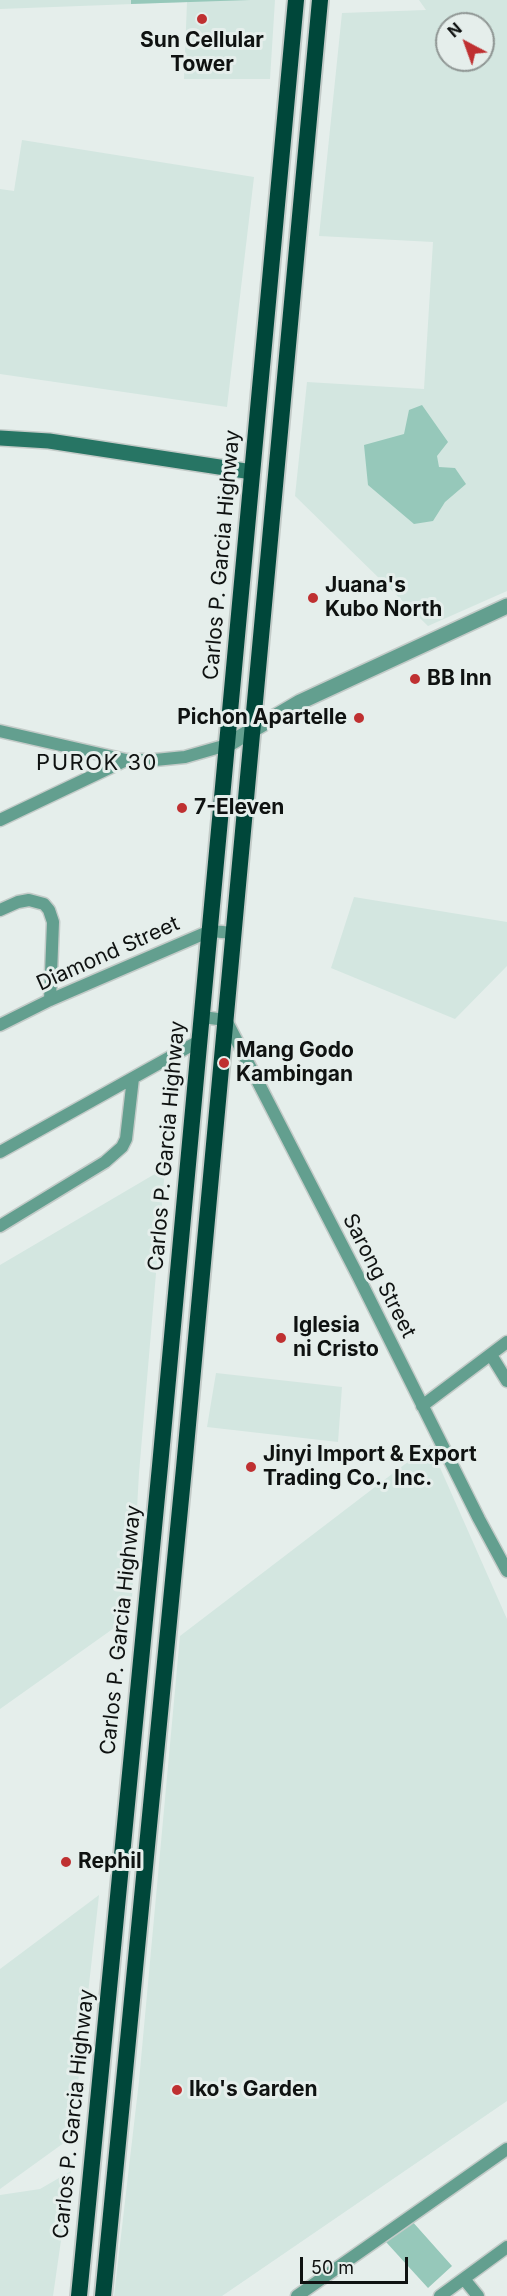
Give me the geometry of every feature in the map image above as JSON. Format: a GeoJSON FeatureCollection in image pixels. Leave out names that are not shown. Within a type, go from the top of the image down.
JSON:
{"type":"FeatureCollection","features":[{"type":"Feature","properties":{"kind":"highway","name":"Carlos P. Garcia Highway"},"geometry":{"type":"LineString","coordinates":[[79,2296],[159,1478],[296,0]]}},
{"type":"Feature","properties":{"kind":"highway"},"geometry":{"type":"LineString","coordinates":[[103,2296],[226,1020],[320,0]]}},
{"type":"Feature","properties":{"kind":"highway"},"geometry":{"type":"LineString","coordinates":[[264,346],[288,349]]}},
{"type":"Feature","properties":{"kind":"highway"},"geometry":{"type":"LineString","coordinates":[[240,601],[265,603]]}},
{"type":"Feature","properties":{"kind":"main road"},"geometry":{"type":"LineString","coordinates":[[0,438],[49,441],[252,472]]}},
{"type":"Feature","properties":{"kind":"street"},"geometry":{"type":"LineString","coordinates":[[0,731],[126,760],[185,757],[227,745],[253,728],[343,681],[507,606]]}},
{"type":"Feature","properties":{"kind":"street"},"geometry":{"type":"LineString","coordinates":[[0,820],[126,760]]}},
{"type":"Feature","properties":{"kind":"street"},"geometry":{"type":"LineString","coordinates":[[0,910],[18,902],[38,901],[49,910],[53,922],[50,1000]]}},
{"type":"Feature","properties":{"kind":"street","name":"Diamond Street"},"geometry":{"type":"LineString","coordinates":[[0,1025],[50,1000],[210,931],[234,933]]}},
{"type":"Feature","properties":{"kind":"street"},"geometry":{"type":"LineString","coordinates":[[202,1017],[226,1020]]}},
{"type":"Feature","properties":{"kind":"street","name":"Sarong Street"},"geometry":{"type":"LineString","coordinates":[[226,1020],[507,1571]]}},
{"type":"Feature","properties":{"kind":"street"},"geometry":{"type":"LineString","coordinates":[[0,1152],[199,1041]]}},
{"type":"Feature","properties":{"kind":"street"},"geometry":{"type":"LineString","coordinates":[[0,1226],[105,1162],[122,1147],[126,1139],[133,1078]]}},
{"type":"Feature","properties":{"kind":"street"},"geometry":{"type":"LineString","coordinates":[[422,1406],[507,1342]]}},
{"type":"Feature","properties":{"kind":"street"},"geometry":{"type":"LineString","coordinates":[[491,1355],[507,1381]]}},
{"type":"Feature","properties":{"kind":"street"},"geometry":{"type":"LineString","coordinates":[[297,2296],[507,2149]]}},
{"type":"Feature","properties":{"kind":"street"},"geometry":{"type":"LineString","coordinates":[[440,2296],[507,2247]]}},
{"type":"Feature","properties":{"kind":"street"},"geometry":{"type":"LineString","coordinates":[[464,2279],[478,2296]]}},
{"type":"Feature","properties":{"kind":"shaded area"},"geometry":{"type":"Polygon","coordinates":[[[0,0],[275,0],[270,79],[184,79],[187,2],[0,9],[0,0]]]}},
{"type":"Feature","properties":{"kind":"shaded area"},"geometry":{"type":"Polygon","coordinates":[[[419,0],[507,0],[507,591],[428,626],[295,496],[307,382],[424,389],[433,242],[319,236],[342,13],[426,10],[419,0]]]}},
{"type":"Feature","properties":{"kind":"shaded area"},"geometry":{"type":"Polygon","coordinates":[[[22,140],[254,177],[227,407],[0,374],[0,189],[14,191],[22,140]]]}},
{"type":"Feature","properties":{"kind":"shaded area"},"geometry":{"type":"Polygon","coordinates":[[[354,897],[507,922],[507,966],[455,1019],[331,968],[354,897]]]}},
{"type":"Feature","properties":{"kind":"shaded area"},"geometry":{"type":"Polygon","coordinates":[[[165,1168],[139,1473],[131,1616],[0,1709],[0,1265],[165,1168]]]}},
{"type":"Feature","properties":{"kind":"shaded area"},"geometry":{"type":"Polygon","coordinates":[[[216,1373],[342,1387],[338,1442],[207,1427],[216,1373]]]}},
{"type":"Feature","properties":{"kind":"shaded area"},"geometry":{"type":"Polygon","coordinates":[[[430,1445],[507,1619],[507,2101],[222,2296],[114,2296],[139,2081],[180,1636],[430,1445]]]}},
{"type":"Feature","properties":{"kind":"shaded area"},"geometry":{"type":"Polygon","coordinates":[[[99,1895],[72,2137],[0,2189],[0,1969],[99,1895]]]}},
{"type":"Feature","properties":{"kind":"shaded area"},"geometry":{"type":"Polygon","coordinates":[[[71,2171],[53,2296],[0,2296],[0,2195],[40,2189],[71,2171]]]}},
{"type":"Feature","properties":{"kind":"green space"},"geometry":{"type":"Polygon","coordinates":[[[131,0],[250,0],[131,4],[131,0]]]}},
{"type":"Feature","properties":{"kind":"green space"},"geometry":{"type":"Polygon","coordinates":[[[422,405],[448,442],[437,456],[439,467],[455,468],[466,484],[445,502],[433,521],[414,524],[368,485],[364,445],[404,434],[409,410],[422,405]]]}},
{"type":"Feature","properties":{"kind":"green space"},"geometry":{"type":"Polygon","coordinates":[[[411,2220],[452,2266],[428,2288],[386,2242],[411,2220]]]}},
{"type":"Feature","properties":{"kind":"place","name":"Sun Cellular Tower"},"geometry":{"type":"Point","coordinates":[202,19]}},
{"type":"Feature","properties":{"kind":"place","name":"Juana's Kubo North"},"geometry":{"type":"Point","coordinates":[313,598]}},
{"type":"Feature","properties":{"kind":"place","name":"BB Inn"},"geometry":{"type":"Point","coordinates":[415,679]}},
{"type":"Feature","properties":{"kind":"place","name":"Pichon Apartelle"},"geometry":{"type":"Point","coordinates":[359,718]}},
{"type":"Feature","properties":{"kind":"place","name":"7-Eleven"},"geometry":{"type":"Point","coordinates":[182,808]}},
{"type":"Feature","properties":{"kind":"place","name":"Mang Godo Kambingan"},"geometry":{"type":"Point","coordinates":[224,1063]}},
{"type":"Feature","properties":{"kind":"place","name":"Iglesia ni Cristo"},"geometry":{"type":"Point","coordinates":[281,1338]}},
{"type":"Feature","properties":{"kind":"place","name":"Jinyi Import & Export Trading Co., Inc."},"geometry":{"type":"Point","coordinates":[251,1467]}},
{"type":"Feature","properties":{"kind":"place","name":"Rephil"},"geometry":{"type":"Point","coordinates":[66,1862]}},
{"type":"Feature","properties":{"kind":"place","name":"Iko's Garden"},"geometry":{"type":"Point","coordinates":[177,2090]}},
{"type":"Feature","properties":{"kind":"district","name":"PUROK 30"},"geometry":{"type":"Point","coordinates":[97,763]}}]}
